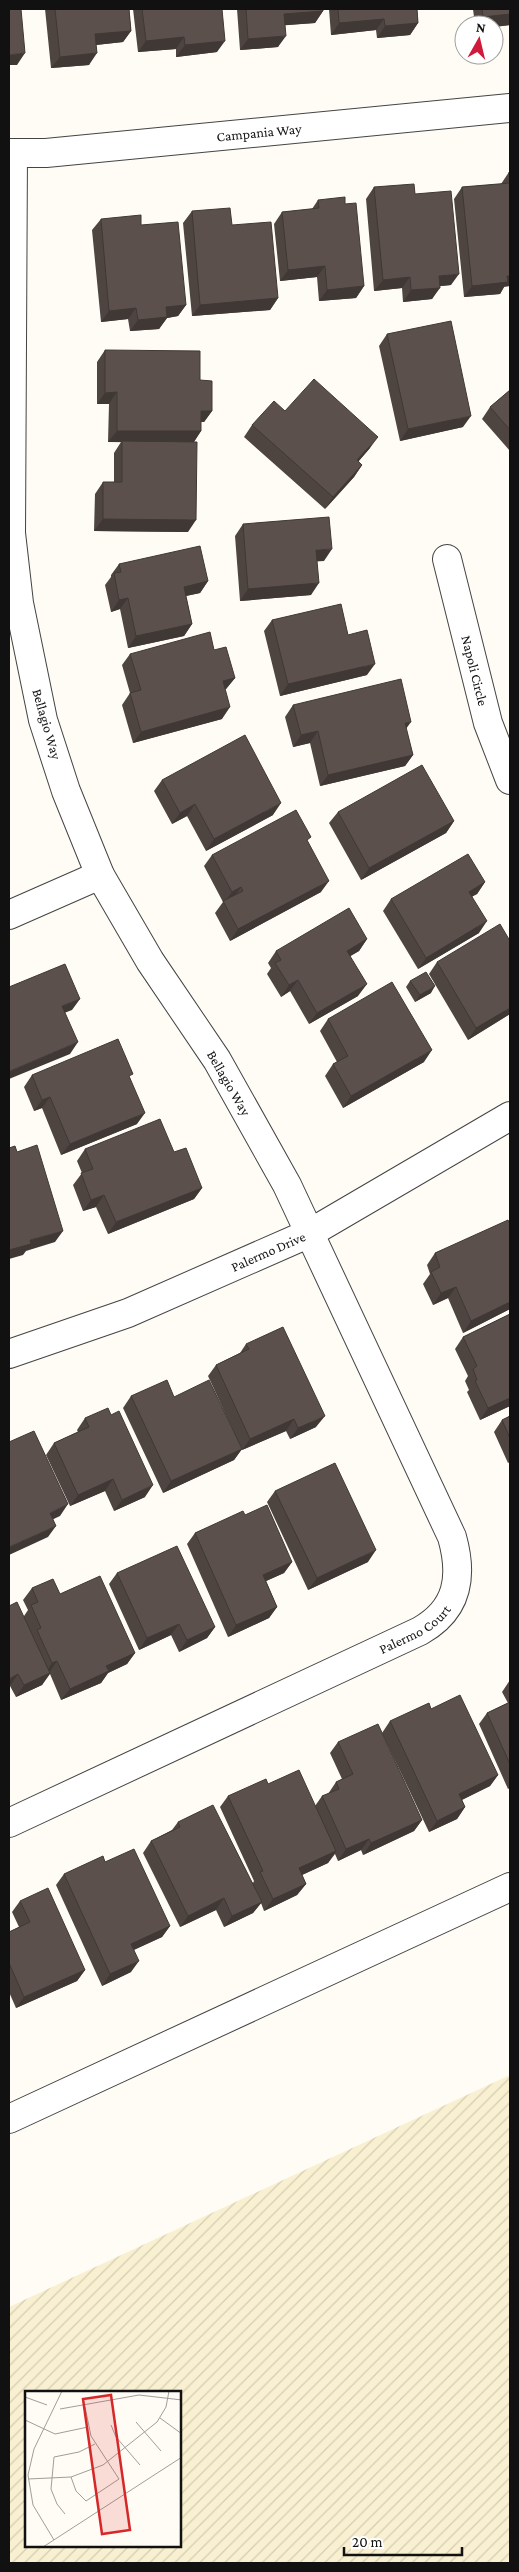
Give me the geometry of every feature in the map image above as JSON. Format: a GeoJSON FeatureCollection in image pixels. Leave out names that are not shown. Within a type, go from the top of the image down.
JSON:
{"type":"FeatureCollection","features":[{"type":"Feature","properties":{"kind":"street","name":"Campania Way"},"geometry":{"type":"LineString","coordinates":[[11,153],[55,152],[510,108]]}},
{"type":"Feature","properties":{"kind":"street","name":"Bellagio Way"},"geometry":{"type":"LineString","coordinates":[[11,153],[10,533],[19,603],[43,720],[66,791],[100,875],[150,961],[217,1060],[287,1185],[310,1233]]}},
{"type":"Feature","properties":{"kind":"street","name":"Napoli Circle"},"geometry":{"type":"LineString","coordinates":[[448,559],[488,723],[510,780]]}},
{"type":"Feature","properties":{"kind":"street"},"geometry":{"type":"LineString","coordinates":[[9,915],[100,875]]}},
{"type":"Feature","properties":{"kind":"street","name":"Palermo Drive"},"geometry":{"type":"LineString","coordinates":[[9,1354],[128,1313],[310,1233],[510,1116]]}},
{"type":"Feature","properties":{"kind":"street","name":"Palermo Court"},"geometry":{"type":"LineString","coordinates":[[9,1823],[420,1631],[442,1615],[451,1601],[459,1571],[452,1537],[310,1233]]}},
{"type":"Feature","properties":{"kind":"street"},"geometry":{"type":"LineString","coordinates":[[9,2119],[510,1888]]}},
{"type":"Feature","properties":{"kind":"shaded area"},"geometry":{"type":"Polygon","coordinates":[[[510,2075],[510,2563],[9,2563],[9,2307],[510,2075]]]}},
{"type":"Feature","properties":{"kind":"building"},"geometry":{"type":"Polygon","coordinates":[[[9,9],[21,9],[25,53],[9,55],[9,9]]]}},
{"type":"Feature","properties":{"kind":"building"},"geometry":{"type":"Polygon","coordinates":[[[55,9],[129,9],[131,31],[95,34],[97,53],[60,57],[55,9]]]}},
{"type":"Feature","properties":{"kind":"building"},"geometry":{"type":"Polygon","coordinates":[[[142,9],[222,9],[225,41],[185,45],[184,37],[146,41],[142,9]]]}},
{"type":"Feature","properties":{"kind":"building"},"geometry":{"type":"Polygon","coordinates":[[[246,9],[323,9],[323,11],[284,14],[286,36],[248,39],[246,9]]]}},
{"type":"Feature","properties":{"kind":"building"},"geometry":{"type":"Polygon","coordinates":[[[338,9],[417,9],[418,23],[385,26],[384,19],[339,23],[338,9]]]}},
{"type":"Feature","properties":{"kind":"building"},"geometry":{"type":"Polygon","coordinates":[[[482,9],[510,9],[510,14],[483,15],[482,9]]]}},
{"type":"Feature","properties":{"kind":"building"},"geometry":{"type":"Polygon","coordinates":[[[510,183],[510,276],[507,276],[508,282],[472,286],[462,187],[510,183]]]}},
{"type":"Feature","properties":{"kind":"building"},"geometry":{"type":"Polygon","coordinates":[[[414,184],[415,194],[451,191],[459,274],[439,276],[440,288],[411,290],[410,277],[383,280],[374,187],[414,184]]]}},
{"type":"Feature","properties":{"kind":"building"},"geometry":{"type":"Polygon","coordinates":[[[345,197],[345,204],[356,203],[364,286],[327,290],[325,266],[288,270],[282,212],[319,208],[318,200],[345,197]]]}},
{"type":"Feature","properties":{"kind":"building"},"geometry":{"type":"Polygon","coordinates":[[[230,208],[232,225],[271,222],[278,298],[200,305],[192,211],[230,208]]]}},
{"type":"Feature","properties":{"kind":"building"},"geometry":{"type":"Polygon","coordinates":[[[141,215],[141,225],[178,222],[186,305],[166,307],[167,317],[138,320],[136,308],[109,311],[101,219],[141,215]]]}},
{"type":"Feature","properties":{"kind":"building"},"geometry":{"type":"Polygon","coordinates":[[[451,321],[471,416],[408,429],[387,334],[451,321]]]}},
{"type":"Feature","properties":{"kind":"building"},"geometry":{"type":"Polygon","coordinates":[[[105,350],[200,351],[200,380],[212,381],[212,411],[201,411],[201,431],[117,431],[117,392],[105,393],[105,350]]]}},
{"type":"Feature","properties":{"kind":"building"},"geometry":{"type":"Polygon","coordinates":[[[314,379],[378,437],[357,460],[362,465],[333,497],[252,425],[274,401],[285,411],[314,379]]]}},
{"type":"Feature","properties":{"kind":"building"},"geometry":{"type":"Polygon","coordinates":[[[510,390],[510,430],[490,407],[510,390]]]}},
{"type":"Feature","properties":{"kind":"building"},"geometry":{"type":"Polygon","coordinates":[[[122,441],[197,442],[196,520],[103,519],[103,482],[122,482],[122,441]]]}},
{"type":"Feature","properties":{"kind":"building"},"geometry":{"type":"Polygon","coordinates":[[[329,517],[332,549],[316,550],[319,583],[248,589],[243,524],[329,517]]]}},
{"type":"Feature","properties":{"kind":"building"},"geometry":{"type":"Polygon","coordinates":[[[200,546],[208,581],[184,587],[192,624],[136,636],[128,598],[119,600],[114,573],[121,572],[119,564],[200,546]]]}},
{"type":"Feature","properties":{"kind":"building"},"geometry":{"type":"Polygon","coordinates":[[[341,604],[348,635],[367,630],[375,664],[288,684],[272,620],[341,604]]]}},
{"type":"Feature","properties":{"kind":"building"},"geometry":{"type":"Polygon","coordinates":[[[210,632],[214,650],[226,647],[235,678],[223,681],[230,707],[141,732],[130,693],[141,690],[130,654],[210,632]]]}},
{"type":"Feature","properties":{"kind":"building"},"geometry":{"type":"Polygon","coordinates":[[[401,679],[411,722],[405,723],[413,755],[328,775],[318,731],[301,735],[293,705],[401,679]]]}},
{"type":"Feature","properties":{"kind":"building"},"geometry":{"type":"Polygon","coordinates":[[[245,735],[281,803],[214,839],[195,804],[180,813],[162,780],[245,735]]]}},
{"type":"Feature","properties":{"kind":"building"},"geometry":{"type":"Polygon","coordinates":[[[422,765],[454,821],[369,868],[338,812],[422,765]]]}},
{"type":"Feature","properties":{"kind":"building"},"geometry":{"type":"Polygon","coordinates":[[[296,810],[311,837],[307,840],[329,881],[238,929],[223,901],[243,891],[241,887],[232,892],[212,855],[296,810]]]}},
{"type":"Feature","properties":{"kind":"building"},"geometry":{"type":"Polygon","coordinates":[[[468,854],[485,882],[469,892],[487,921],[426,958],[391,899],[468,854]]]}},
{"type":"Feature","properties":{"kind":"building"},"geometry":{"type":"Polygon","coordinates":[[[349,908],[367,939],[347,951],[367,984],[317,1013],[298,980],[289,985],[275,963],[281,960],[276,951],[349,908]]]}},
{"type":"Feature","properties":{"kind":"building"},"geometry":{"type":"Polygon","coordinates":[[[500,924],[510,941],[510,1008],[476,1028],[437,962],[500,924]]]}},
{"type":"Feature","properties":{"kind":"building"},"geometry":{"type":"Polygon","coordinates":[[[65,964],[80,999],[62,1006],[78,1042],[10,1071],[9,987],[65,964]]]}},
{"type":"Feature","properties":{"kind":"building"},"geometry":{"type":"Polygon","coordinates":[[[426,972],[435,986],[420,995],[410,981],[426,972]]]}},
{"type":"Feature","properties":{"kind":"building"},"geometry":{"type":"Polygon","coordinates":[[[392,982],[432,1050],[351,1096],[333,1064],[348,1056],[328,1019],[392,982]]]}},
{"type":"Feature","properties":{"kind":"building"},"geometry":{"type":"Polygon","coordinates":[[[118,1039],[133,1074],[129,1076],[145,1113],[70,1144],[50,1097],[42,1100],[32,1075],[118,1039]]]}},
{"type":"Feature","properties":{"kind":"building"},"geometry":{"type":"Polygon","coordinates":[[[160,1119],[174,1152],[186,1148],[202,1188],[116,1222],[104,1195],[91,1200],[81,1173],[93,1169],[85,1149],[160,1119]]]}},
{"type":"Feature","properties":{"kind":"building"},"geometry":{"type":"Polygon","coordinates":[[[37,1145],[63,1231],[30,1240],[31,1244],[9,1250],[9,1148],[15,1146],[17,1152],[37,1145]]]}},
{"type":"Feature","properties":{"kind":"building"},"geometry":{"type":"Polygon","coordinates":[[[508,1220],[510,1224],[510,1302],[471,1321],[456,1287],[441,1293],[431,1272],[440,1267],[435,1253],[508,1220]]]}},
{"type":"Feature","properties":{"kind":"building"},"geometry":{"type":"Polygon","coordinates":[[[510,1314],[510,1398],[488,1408],[475,1381],[477,1380],[473,1369],[477,1366],[463,1337],[510,1314]]]}},
{"type":"Feature","properties":{"kind":"building"},"geometry":{"type":"Polygon","coordinates":[[[283,1327],[325,1416],[298,1428],[294,1419],[250,1439],[216,1365],[249,1349],[246,1344],[283,1327]]]}},
{"type":"Feature","properties":{"kind":"building"},"geometry":{"type":"Polygon","coordinates":[[[167,1380],[174,1397],[209,1380],[242,1449],[171,1481],[131,1396],[167,1380]]]}},
{"type":"Feature","properties":{"kind":"building"},"geometry":{"type":"Polygon","coordinates":[[[108,1408],[111,1415],[119,1411],[153,1485],[122,1500],[113,1479],[78,1495],[54,1443],[89,1427],[85,1418],[108,1408]]]}},
{"type":"Feature","properties":{"kind":"building"},"geometry":{"type":"Polygon","coordinates":[[[510,1416],[510,1438],[502,1420],[510,1416]]]}},
{"type":"Feature","properties":{"kind":"building"},"geometry":{"type":"Polygon","coordinates":[[[34,1431],[68,1504],[50,1513],[56,1526],[9,1547],[9,1442],[34,1431]]]}},
{"type":"Feature","properties":{"kind":"building"},"geometry":{"type":"Polygon","coordinates":[[[335,1463],[376,1550],[317,1578],[275,1491],[335,1463]]]}},
{"type":"Feature","properties":{"kind":"building"},"geometry":{"type":"Polygon","coordinates":[[[267,1505],[292,1562],[263,1575],[277,1607],[236,1625],[195,1533],[243,1511],[245,1515],[267,1505]]]}},
{"type":"Feature","properties":{"kind":"building"},"geometry":{"type":"Polygon","coordinates":[[[177,1546],[215,1627],[187,1640],[179,1624],[147,1638],[117,1573],[177,1546]]]}},
{"type":"Feature","properties":{"kind":"building"},"geometry":{"type":"Polygon","coordinates":[[[100,1576],[135,1653],[106,1666],[109,1671],[70,1689],[57,1661],[52,1663],[37,1630],[41,1628],[31,1605],[38,1602],[32,1588],[53,1579],[60,1594],[100,1576]]]}},
{"type":"Feature","properties":{"kind":"building"},"geometry":{"type":"Polygon","coordinates":[[[17,1602],[50,1673],[24,1685],[18,1674],[9,1679],[9,1606],[17,1602]]]}},
{"type":"Feature","properties":{"kind":"building"},"geometry":{"type":"Polygon","coordinates":[[[460,1695],[498,1775],[459,1794],[465,1807],[437,1821],[390,1721],[429,1703],[431,1709],[460,1695]]]}},
{"type":"Feature","properties":{"kind":"building"},"geometry":{"type":"Polygon","coordinates":[[[510,1702],[510,1764],[487,1713],[510,1702]]]}},
{"type":"Feature","properties":{"kind":"building"},"geometry":{"type":"Polygon","coordinates":[[[378,1724],[422,1820],[371,1843],[369,1839],[346,1849],[322,1796],[339,1789],[336,1782],[353,1774],[338,1742],[378,1724]]]}},
{"type":"Feature","properties":{"kind":"building"},"geometry":{"type":"Polygon","coordinates":[[[299,1770],[336,1851],[299,1868],[306,1884],[273,1899],[260,1872],[263,1871],[228,1796],[266,1779],[268,1784],[299,1770]]]}},
{"type":"Feature","properties":{"kind":"building"},"geometry":{"type":"Polygon","coordinates":[[[213,1805],[262,1902],[232,1916],[224,1898],[188,1916],[151,1841],[180,1827],[178,1822],[213,1805]]]}},
{"type":"Feature","properties":{"kind":"building"},"geometry":{"type":"Polygon","coordinates":[[[134,1849],[170,1926],[131,1944],[139,1961],[110,1974],[64,1874],[103,1856],[105,1862],[134,1849]]]}},
{"type":"Feature","properties":{"kind":"building"},"geometry":{"type":"Polygon","coordinates":[[[48,1888],[85,1970],[24,1997],[9,1963],[9,1932],[30,1922],[20,1901],[48,1888]]]}}]}
